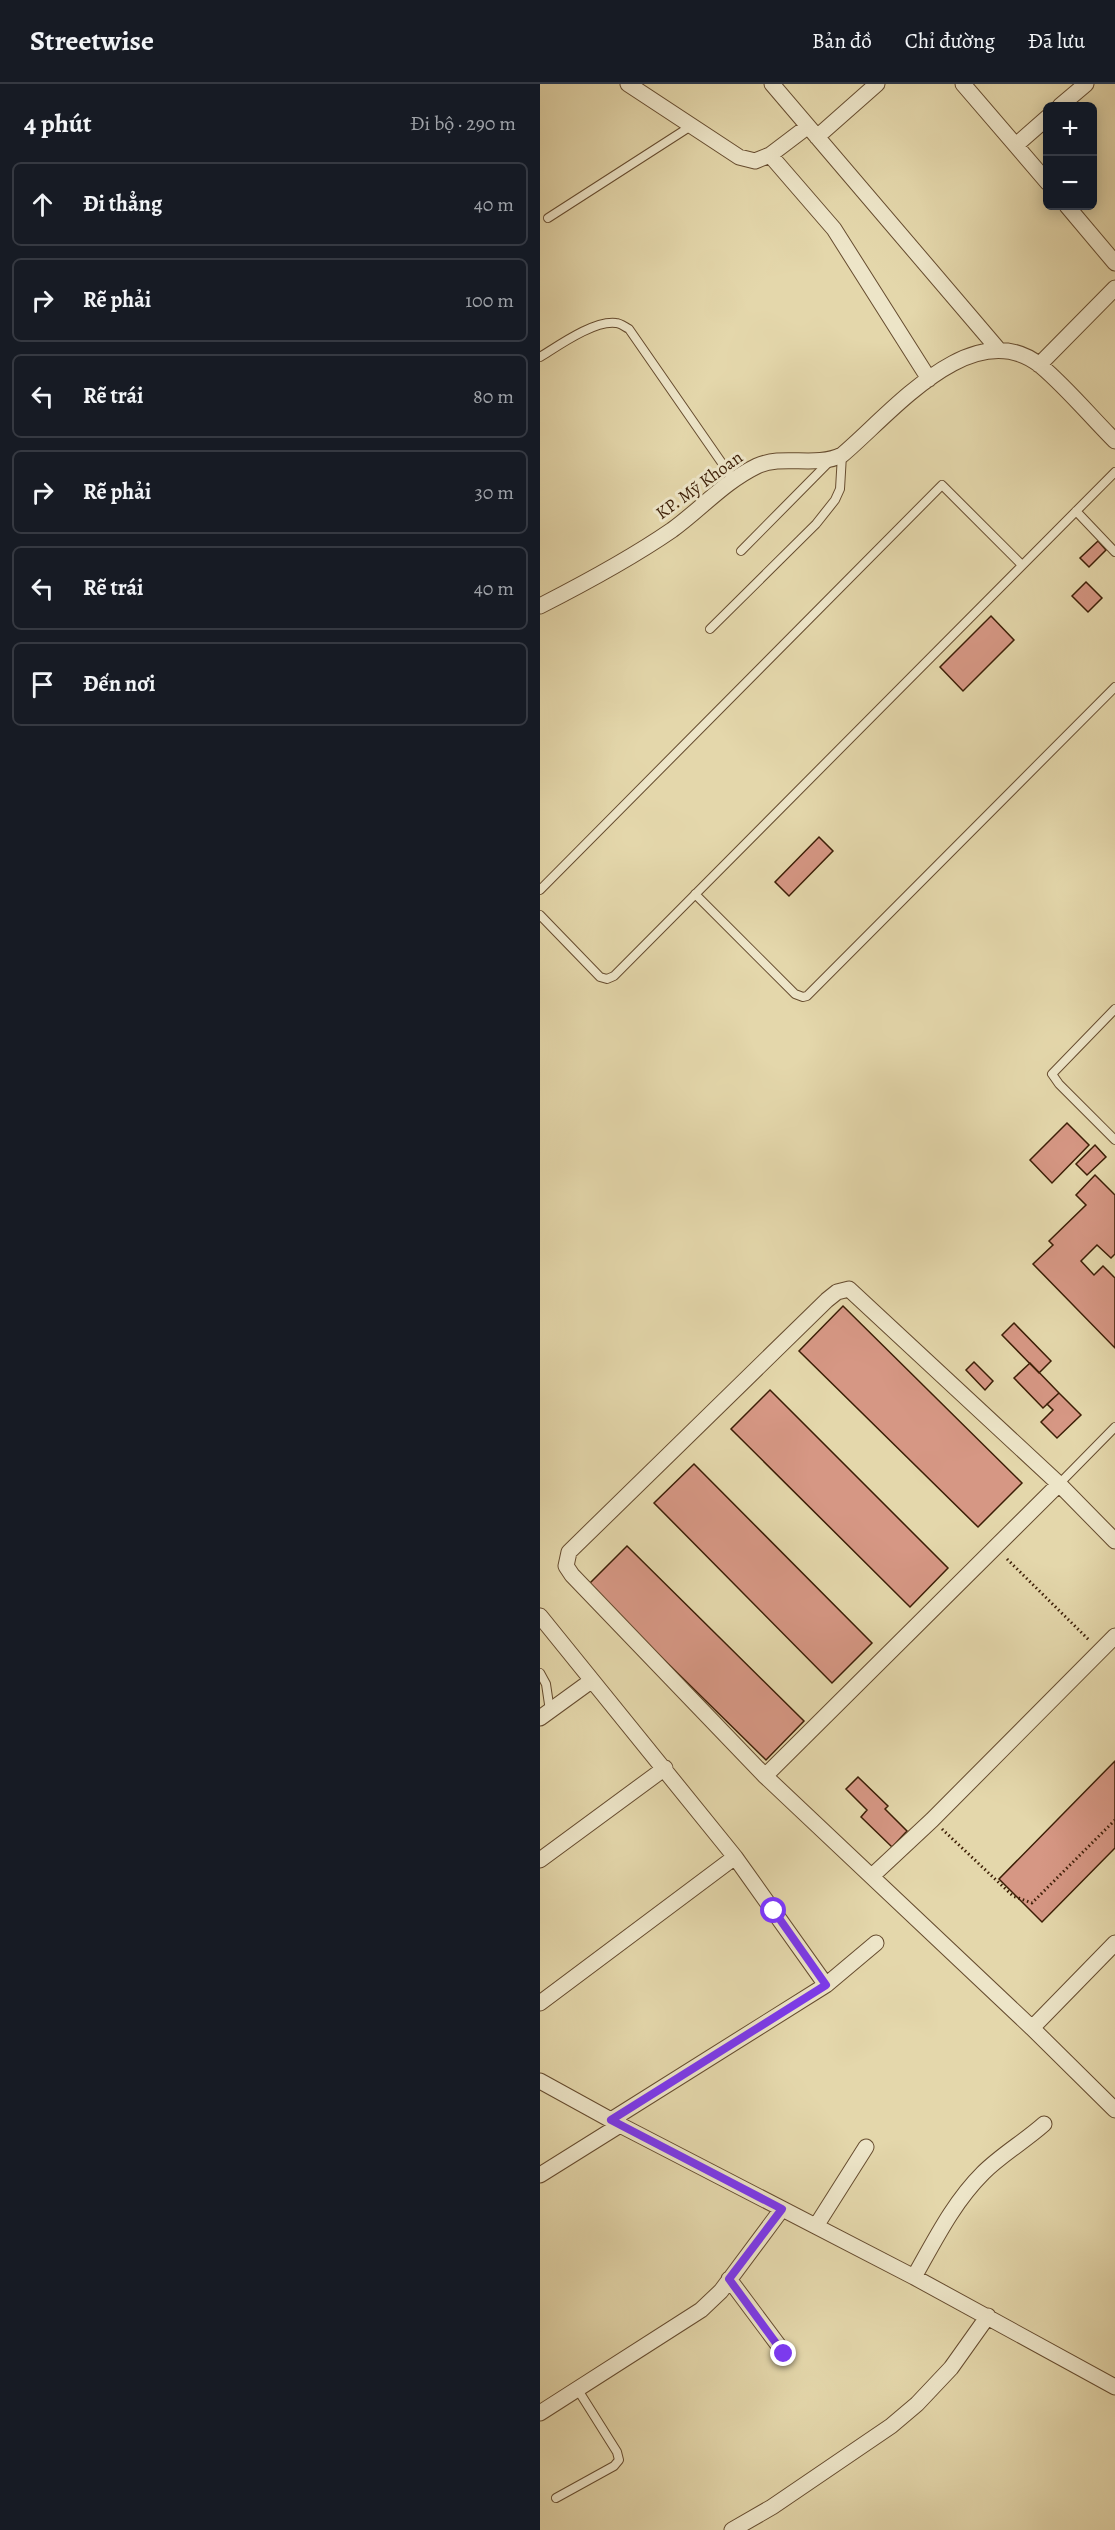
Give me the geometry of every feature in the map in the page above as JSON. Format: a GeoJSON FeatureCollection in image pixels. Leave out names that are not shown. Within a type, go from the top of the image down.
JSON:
{"type":"FeatureCollection","features":[{"type":"Feature","properties":{"kind":"street"},"geometry":{"type":"LineString","coordinates":[[628,84],[739,157],[755,161],[812,132],[877,84]]}},
{"type":"Feature","properties":{"kind":"street"},"geometry":{"type":"LineString","coordinates":[[772,84],[998,350]]}},
{"type":"Feature","properties":{"kind":"street"},"geometry":{"type":"LineString","coordinates":[[963,84],[1043,178]]}},
{"type":"Feature","properties":{"kind":"street"},"geometry":{"type":"LineString","coordinates":[[1065,102],[1086,84]]}},
{"type":"Feature","properties":{"kind":"street"},"geometry":{"type":"LineString","coordinates":[[1016,145],[1043,121]]}},
{"type":"Feature","properties":{"kind":"street"},"geometry":{"type":"LineString","coordinates":[[770,155],[834,230],[928,379]]}},
{"type":"Feature","properties":{"kind":"street"},"geometry":{"type":"LineString","coordinates":[[1070,210],[1115,263]]}},
{"type":"Feature","properties":{"kind":"street"},"geometry":{"type":"LineString","coordinates":[[1039,365],[1115,288]]}},
{"type":"Feature","properties":{"kind":"street"},"geometry":{"type":"LineString","coordinates":[[836,458],[944,368],[974,353],[998,350],[1012,353],[1039,365],[1115,441]]}},
{"type":"Feature","properties":{"kind":"street","name":"KP. Mỹ Khoan"},"geometry":{"type":"LineString","coordinates":[[540,606],[593,579],[645,548],[674,529],[733,479],[759,465],[781,461],[836,458]]}},
{"type":"Feature","properties":{"kind":"street"},"geometry":{"type":"LineString","coordinates":[[1115,1541],[1059,1484],[849,1289],[837,1292],[827,1300],[569,1552],[566,1566],[572,1575],[765,1776],[1032,2028],[1115,2110]]}},
{"type":"Feature","properties":{"kind":"street"},"geometry":{"type":"LineString","coordinates":[[765,1776],[1059,1484]]}},
{"type":"Feature","properties":{"kind":"street"},"geometry":{"type":"LineString","coordinates":[[540,1616],[735,1857],[826,1985]]}},
{"type":"Feature","properties":{"kind":"street"},"geometry":{"type":"LineString","coordinates":[[872,1876],[932,1820],[1115,1636]]}},
{"type":"Feature","properties":{"kind":"street"},"geometry":{"type":"LineString","coordinates":[[545,1714],[591,1681]]}},
{"type":"Feature","properties":{"kind":"street"},"geometry":{"type":"LineString","coordinates":[[540,1860],[665,1768]]}},
{"type":"Feature","properties":{"kind":"street"},"geometry":{"type":"LineString","coordinates":[[540,2002],[735,1857]]}},
{"type":"Feature","properties":{"kind":"street"},"geometry":{"type":"LineString","coordinates":[[540,2175],[615,2123],[826,1985],[876,1943]]}},
{"type":"Feature","properties":{"kind":"street"},"geometry":{"type":"LineString","coordinates":[[1032,2028],[1115,1943]]}},
{"type":"Feature","properties":{"kind":"street"},"geometry":{"type":"LineString","coordinates":[[540,2082],[915,2277],[1115,2387]]}},
{"type":"Feature","properties":{"kind":"street"},"geometry":{"type":"LineString","coordinates":[[915,2277],[948,2216],[969,2188],[993,2164],[1044,2124]]}},
{"type":"Feature","properties":{"kind":"street"},"geometry":{"type":"LineString","coordinates":[[816,2226],[866,2146]]}},
{"type":"Feature","properties":{"kind":"street"},"geometry":{"type":"LineString","coordinates":[[540,2413],[701,2310],[721,2291],[782,2209]]}},
{"type":"Feature","properties":{"kind":"street"},"geometry":{"type":"LineString","coordinates":[[729,2279],[784,2354]]}},
{"type":"Feature","properties":{"kind":"street"},"geometry":{"type":"LineString","coordinates":[[732,2530],[772,2507],[891,2426],[940,2380],[988,2316]]}},
{"type":"Feature","properties":{"kind":"lane"},"geometry":{"type":"LineString","coordinates":[[548,218],[691,126]]}},
{"type":"Feature","properties":{"kind":"lane"},"geometry":{"type":"LineString","coordinates":[[540,357],[574,336],[599,325],[616,322],[629,329],[733,479]]}},
{"type":"Feature","properties":{"kind":"lane"},"geometry":{"type":"LineString","coordinates":[[741,551],[836,458]]}},
{"type":"Feature","properties":{"kind":"lane"},"geometry":{"type":"LineString","coordinates":[[710,628],[816,524],[836,500],[840,489],[836,458]]}},
{"type":"Feature","properties":{"kind":"lane"},"geometry":{"type":"LineString","coordinates":[[540,915],[600,977],[607,979],[614,976],[1115,472]]}},
{"type":"Feature","properties":{"kind":"lane"},"geometry":{"type":"LineString","coordinates":[[540,890],[942,486],[1022,566]]}},
{"type":"Feature","properties":{"kind":"lane"},"geometry":{"type":"LineString","coordinates":[[1076,512],[1115,552]]}},
{"type":"Feature","properties":{"kind":"lane"},"geometry":{"type":"LineString","coordinates":[[695,894],[795,994],[807,996],[1115,687]]}},
{"type":"Feature","properties":{"kind":"lane"},"geometry":{"type":"LineString","coordinates":[[1115,1009],[1052,1074],[1059,1084],[1115,1140]]}},
{"type":"Feature","properties":{"kind":"lane"},"geometry":{"type":"LineString","coordinates":[[1059,1484],[1115,1427]]}},
{"type":"Feature","properties":{"kind":"lane"},"geometry":{"type":"LineString","coordinates":[[540,1673],[546,1684],[545,1714]]}},
{"type":"Feature","properties":{"kind":"lane"},"geometry":{"type":"LineString","coordinates":[[556,2498],[614,2466],[619,2460],[617,2452],[578,2390]]}},
{"type":"Feature","properties":{"kind":"path"},"geometry":{"type":"LineString","coordinates":[[995,1547],[1100,1651]]}},
{"type":"Feature","properties":{"kind":"path"},"geometry":{"type":"LineString","coordinates":[[932,1820],[1013,1896],[1032,1903],[1115,1820]]}},
{"type":"Feature","properties":{"kind":"building"},"geometry":{"type":"Polygon","coordinates":[[[1098,541],[1106,550],[1089,567],[1080,558],[1098,541]]]}},
{"type":"Feature","properties":{"kind":"building"},"geometry":{"type":"Polygon","coordinates":[[[1086,582],[1102,598],[1088,612],[1072,596],[1086,582]]]}},
{"type":"Feature","properties":{"kind":"building"},"geometry":{"type":"Polygon","coordinates":[[[991,616],[1014,640],[963,691],[940,667],[991,616]]]}},
{"type":"Feature","properties":{"kind":"building"},"geometry":{"type":"Polygon","coordinates":[[[819,837],[833,851],[789,896],[775,882],[819,837]]]}},
{"type":"Feature","properties":{"kind":"building"},"geometry":{"type":"Polygon","coordinates":[[[1067,1123],[1089,1145],[1052,1183],[1030,1160],[1067,1123]]]}},
{"type":"Feature","properties":{"kind":"building"},"geometry":{"type":"Polygon","coordinates":[[[1095,1145],[1106,1157],[1087,1175],[1076,1164],[1095,1145]]]}},
{"type":"Feature","properties":{"kind":"building"},"geometry":{"type":"Polygon","coordinates":[[[1095,1175],[1115,1195],[1115,1254],[1111,1258],[1097,1245],[1081,1261],[1094,1275],[1103,1266],[1115,1278],[1115,1348],[1033,1264],[1053,1245],[1049,1241],[1086,1205],[1076,1195],[1095,1175]]]}},
{"type":"Feature","properties":{"kind":"building"},"geometry":{"type":"Polygon","coordinates":[[[843,1306],[1022,1483],[978,1527],[799,1351],[843,1306]]]}},
{"type":"Feature","properties":{"kind":"building"},"geometry":{"type":"Polygon","coordinates":[[[1014,1323],[1051,1361],[1039,1373],[1002,1335],[1014,1323]]]}},
{"type":"Feature","properties":{"kind":"building"},"geometry":{"type":"Polygon","coordinates":[[[974,1362],[993,1381],[985,1390],[966,1370],[974,1362]]]}},
{"type":"Feature","properties":{"kind":"building"},"geometry":{"type":"Polygon","coordinates":[[[1030,1363],[1059,1393],[1043,1408],[1014,1378],[1030,1363]]]}},
{"type":"Feature","properties":{"kind":"building"},"geometry":{"type":"Polygon","coordinates":[[[770,1390],[948,1568],[910,1607],[731,1429],[770,1390]]]}},
{"type":"Feature","properties":{"kind":"building"},"geometry":{"type":"Polygon","coordinates":[[[1059,1393],[1081,1415],[1057,1438],[1041,1422],[1053,1410],[1047,1404],[1059,1393]]]}},
{"type":"Feature","properties":{"kind":"building"},"geometry":{"type":"Polygon","coordinates":[[[694,1464],[872,1643],[832,1683],[654,1503],[694,1464]]]}},
{"type":"Feature","properties":{"kind":"building"},"geometry":{"type":"Polygon","coordinates":[[[627,1546],[804,1721],[766,1760],[588,1585],[627,1546]]]}},
{"type":"Feature","properties":{"kind":"building"},"geometry":{"type":"Polygon","coordinates":[[[1115,1761],[1115,1848],[1042,1922],[999,1879],[1115,1761]]]}},
{"type":"Feature","properties":{"kind":"building"},"geometry":{"type":"Polygon","coordinates":[[[858,1777],[888,1806],[885,1809],[907,1831],[892,1847],[861,1817],[867,1810],[846,1789],[858,1777]]]}},
{"type":"Feature","properties":{"kind":"route"},"geometry":{"type":"LineString","coordinates":[[774,1911],[826,1985],[611,2120],[782,2209],[729,2279],[784,2354]]}}]}
